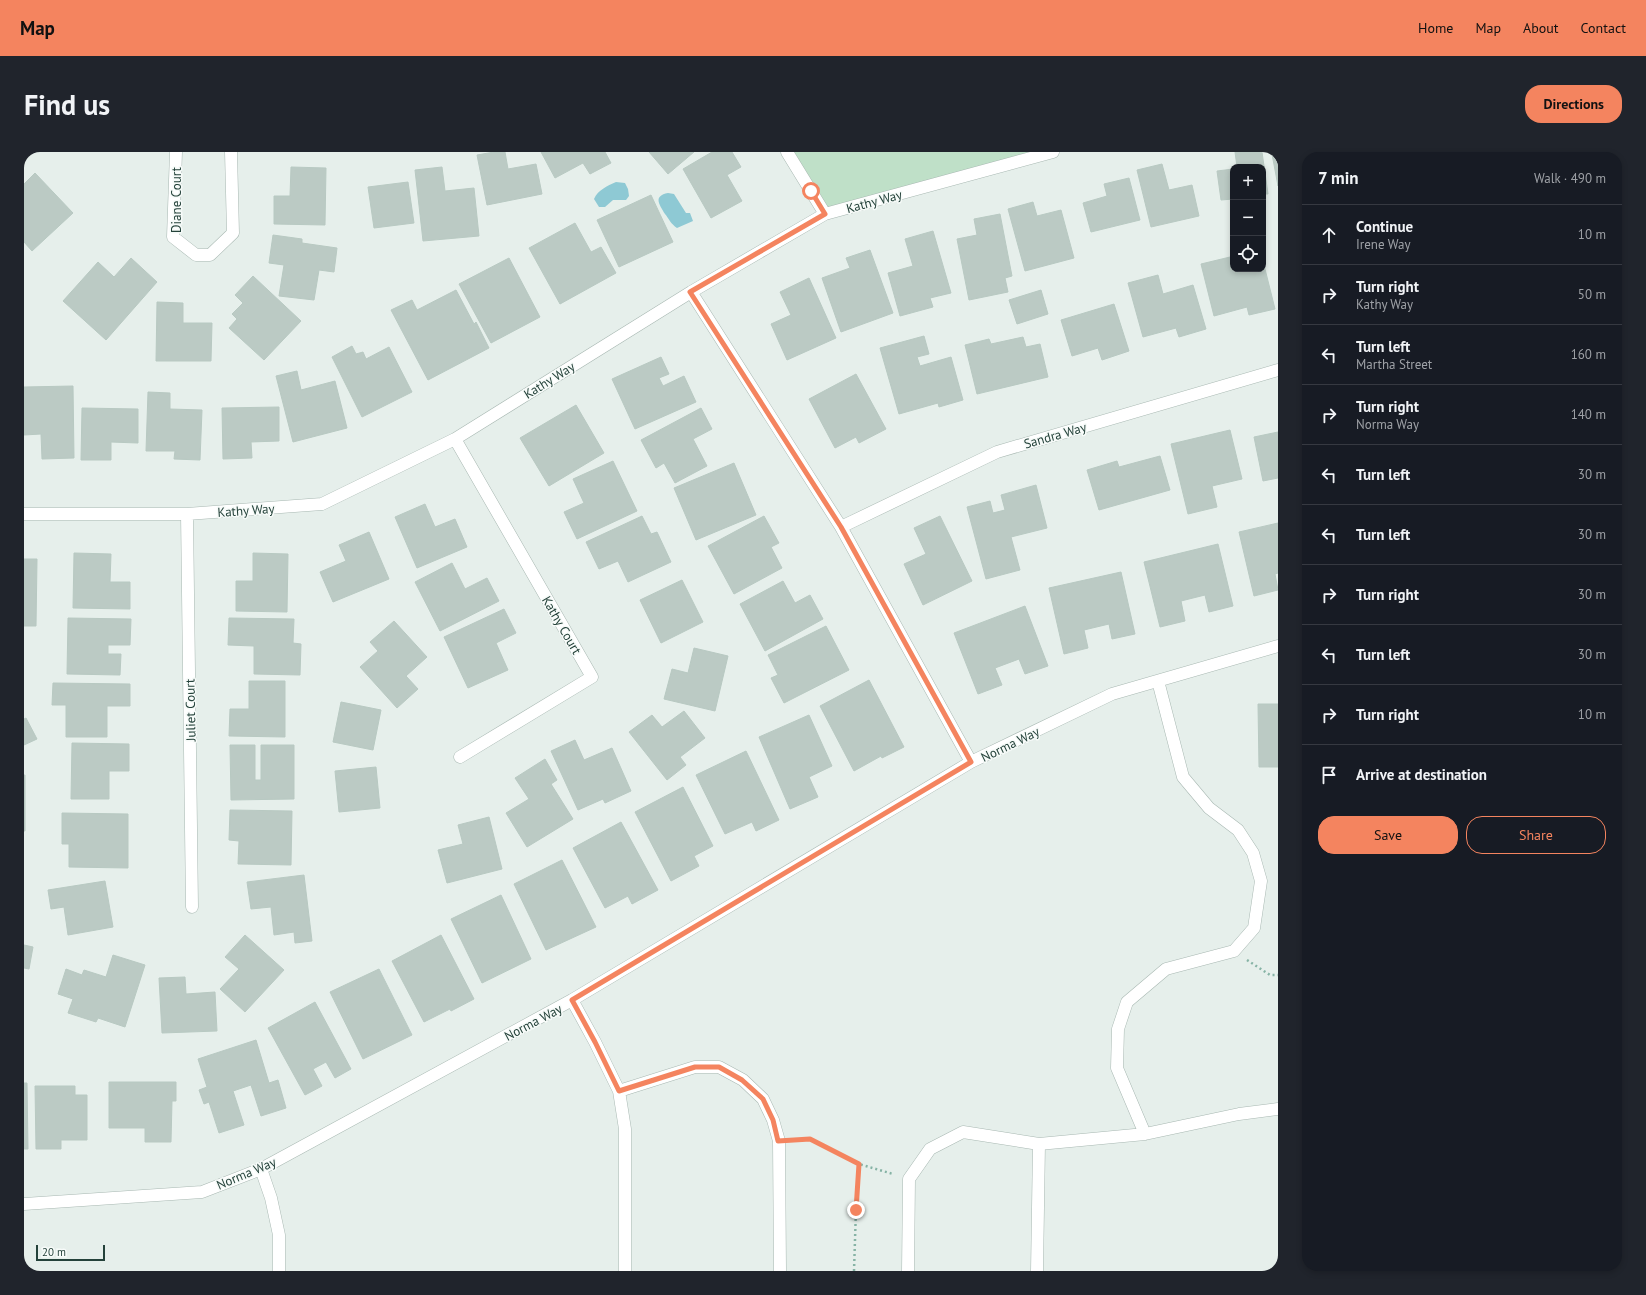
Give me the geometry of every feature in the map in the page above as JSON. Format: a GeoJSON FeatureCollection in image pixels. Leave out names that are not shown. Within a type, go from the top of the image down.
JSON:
{"type":"FeatureCollection","features":[{"type":"Feature","properties":{"kind":"street","name":"Diane Court"},"geometry":{"type":"LineString","coordinates":[[176,152],[173,237],[196,255],[210,255],[233,233],[231,152]]}},
{"type":"Feature","properties":{"kind":"street"},"geometry":{"type":"LineString","coordinates":[[788,152],[825,214]]}},
{"type":"Feature","properties":{"kind":"street","name":"Kathy Way"},"geometry":{"type":"LineString","coordinates":[[24,514],[187,514],[322,504],[454,439],[690,292],[825,214],[1053,152]]}},
{"type":"Feature","properties":{"kind":"street"},"geometry":{"type":"LineString","coordinates":[[690,292],[841,527],[971,762]]}},
{"type":"Feature","properties":{"kind":"street","name":"Sandra Way"},"geometry":{"type":"LineString","coordinates":[[841,527],[997,452],[1278,370]]}},
{"type":"Feature","properties":{"kind":"street","name":"Kathy Court"},"geometry":{"type":"LineString","coordinates":[[454,439],[592,677],[460,757]]}},
{"type":"Feature","properties":{"kind":"street","name":"Juliet Court"},"geometry":{"type":"LineString","coordinates":[[187,514],[192,907]]}},
{"type":"Feature","properties":{"kind":"street","name":"Norma Way"},"geometry":{"type":"LineString","coordinates":[[24,1204],[202,1192],[261,1169],[572,1000],[971,762],[1112,694],[1278,646]]}},
{"type":"Feature","properties":{"kind":"street"},"geometry":{"type":"LineString","coordinates":[[1145,1134],[1116,1068],[1118,1029],[1127,1002],[1166,969],[1234,951],[1254,928],[1261,881],[1253,853],[1238,830],[1209,808],[1183,777],[1158,681]]}},
{"type":"Feature","properties":{"kind":"street"},"geometry":{"type":"LineString","coordinates":[[572,1000],[619,1091],[624,1129],[625,1271]]}},
{"type":"Feature","properties":{"kind":"street"},"geometry":{"type":"LineString","coordinates":[[619,1091],[695,1067],[719,1067],[742,1080],[763,1099],[773,1120],[778,1141],[780,1271]]}},
{"type":"Feature","properties":{"kind":"street"},"geometry":{"type":"LineString","coordinates":[[908,1271],[909,1179],[930,1148],[962,1132],[1039,1144],[1145,1134],[1239,1114],[1278,1109]]}},
{"type":"Feature","properties":{"kind":"street"},"geometry":{"type":"LineString","coordinates":[[1037,1271],[1039,1144]]}},
{"type":"Feature","properties":{"kind":"street"},"geometry":{"type":"LineString","coordinates":[[261,1169],[271,1198],[279,1235],[279,1271]]}},
{"type":"Feature","properties":{"kind":"path"},"geometry":{"type":"LineString","coordinates":[[1234,951],[1270,975],[1278,975]]}},
{"type":"Feature","properties":{"kind":"path"},"geometry":{"type":"LineString","coordinates":[[778,1141],[810,1139],[859,1164],[909,1179]]}},
{"type":"Feature","properties":{"kind":"path"},"geometry":{"type":"LineString","coordinates":[[854,1271],[859,1164]]}},
{"type":"Feature","properties":{"kind":"green space"},"geometry":{"type":"Polygon","coordinates":[[[787,152],[1053,152],[825,214],[787,152]]]}},
{"type":"Feature","properties":{"kind":"water"},"geometry":{"type":"Polygon","coordinates":[[[616,182],[625,183],[629,196],[626,200],[613,200],[605,207],[599,207],[594,199],[598,193],[616,182]]]}},
{"type":"Feature","properties":{"kind":"water"},"geometry":{"type":"Polygon","coordinates":[[[668,193],[674,194],[686,213],[690,213],[693,221],[677,228],[672,223],[659,204],[660,196],[668,193]]]}},
{"type":"Feature","properties":{"kind":"building"},"geometry":{"type":"Polygon","coordinates":[[[505,152],[508,169],[536,164],[542,194],[487,205],[477,155],[505,152]]]}},
{"type":"Feature","properties":{"kind":"building"},"geometry":{"type":"Polygon","coordinates":[[[541,152],[605,152],[611,163],[590,174],[583,163],[555,178],[541,152]]]}},
{"type":"Feature","properties":{"kind":"building"},"geometry":{"type":"Polygon","coordinates":[[[649,152],[694,152],[668,174],[649,152]]]}},
{"type":"Feature","properties":{"kind":"building"},"geometry":{"type":"Polygon","coordinates":[[[712,152],[732,152],[741,167],[727,175],[742,201],[711,218],[683,169],[712,152]]]}},
{"type":"Feature","properties":{"kind":"building"},"geometry":{"type":"Polygon","coordinates":[[[1235,152],[1262,152],[1264,164],[1237,164],[1235,152]]]}},
{"type":"Feature","properties":{"kind":"building"},"geometry":{"type":"Polygon","coordinates":[[[1278,153],[1278,186],[1272,154],[1278,153]]]}},
{"type":"Feature","properties":{"kind":"building"},"geometry":{"type":"Polygon","coordinates":[[[1162,164],[1169,190],[1192,185],[1199,216],[1151,227],[1137,170],[1162,164]]]}},
{"type":"Feature","properties":{"kind":"building"},"geometry":{"type":"Polygon","coordinates":[[[291,167],[326,168],[325,225],[274,224],[274,196],[290,196],[291,167]]]}},
{"type":"Feature","properties":{"kind":"building"},"geometry":{"type":"Polygon","coordinates":[[[442,167],[445,191],[474,188],[479,236],[423,241],[415,170],[442,167]]]}},
{"type":"Feature","properties":{"kind":"building"},"geometry":{"type":"Polygon","coordinates":[[[1230,169],[1230,199],[1221,200],[1217,171],[1230,169]]]}},
{"type":"Feature","properties":{"kind":"building"},"geometry":{"type":"Polygon","coordinates":[[[35,173],[73,213],[32,251],[24,242],[24,184],[35,173]]]}},
{"type":"Feature","properties":{"kind":"building"},"geometry":{"type":"Polygon","coordinates":[[[1129,178],[1140,220],[1091,232],[1083,203],[1107,196],[1104,184],[1129,178]]]}},
{"type":"Feature","properties":{"kind":"building"},"geometry":{"type":"Polygon","coordinates":[[[1266,180],[1268,194],[1266,194],[1266,180]]]}},
{"type":"Feature","properties":{"kind":"building"},"geometry":{"type":"Polygon","coordinates":[[[408,182],[414,223],[374,228],[368,187],[408,182]]]}},
{"type":"Feature","properties":{"kind":"building"},"geometry":{"type":"Polygon","coordinates":[[[651,195],[673,242],[619,267],[597,220],[651,195]]]}},
{"type":"Feature","properties":{"kind":"building"},"geometry":{"type":"Polygon","coordinates":[[[1033,202],[1037,216],[1061,210],[1074,258],[1025,271],[1008,209],[1033,202]]]}},
{"type":"Feature","properties":{"kind":"building"},"geometry":{"type":"Polygon","coordinates":[[[1000,214],[1012,276],[1005,278],[1008,292],[969,300],[957,239],[977,235],[974,219],[1000,214]]]}},
{"type":"Feature","properties":{"kind":"building"},"geometry":{"type":"Polygon","coordinates":[[[575,223],[591,252],[601,247],[616,273],[560,304],[529,248],[575,223]]]}},
{"type":"Feature","properties":{"kind":"building"},"geometry":{"type":"Polygon","coordinates":[[[933,231],[951,293],[930,298],[933,307],[900,316],[888,273],[913,266],[905,239],[933,231]]]}},
{"type":"Feature","properties":{"kind":"building"},"geometry":{"type":"Polygon","coordinates":[[[273,235],[302,239],[302,243],[337,248],[334,272],[319,270],[314,300],[279,296],[284,265],[269,263],[273,235]]]}},
{"type":"Feature","properties":{"kind":"building"},"geometry":{"type":"Polygon","coordinates":[[[870,250],[893,313],[841,332],[822,278],[850,268],[846,258],[870,250]]]}},
{"type":"Feature","properties":{"kind":"building"},"geometry":{"type":"Polygon","coordinates":[[[1230,257],[1230,272],[1266,272],[1275,309],[1249,315],[1247,307],[1214,316],[1201,264],[1230,257]]]}},
{"type":"Feature","properties":{"kind":"building"},"geometry":{"type":"Polygon","coordinates":[[[131,258],[157,282],[106,340],[63,301],[98,262],[114,277],[131,258]]]}},
{"type":"Feature","properties":{"kind":"building"},"geometry":{"type":"Polygon","coordinates":[[[509,258],[540,317],[491,343],[459,284],[509,258]]]}},
{"type":"Feature","properties":{"kind":"building"},"geometry":{"type":"Polygon","coordinates":[[[1158,275],[1163,294],[1193,285],[1206,329],[1179,337],[1176,328],[1143,337],[1128,283],[1158,275]]]}},
{"type":"Feature","properties":{"kind":"building"},"geometry":{"type":"Polygon","coordinates":[[[253,276],[301,321],[264,360],[229,328],[237,319],[232,314],[243,303],[235,295],[253,276]]]}},
{"type":"Feature","properties":{"kind":"building"},"geometry":{"type":"Polygon","coordinates":[[[809,278],[836,338],[787,360],[771,324],[791,315],[780,292],[809,278]]]}},
{"type":"Feature","properties":{"kind":"building"},"geometry":{"type":"Polygon","coordinates":[[[456,290],[474,324],[476,322],[489,348],[428,380],[391,310],[412,300],[417,310],[456,290]]]}},
{"type":"Feature","properties":{"kind":"building"},"geometry":{"type":"Polygon","coordinates":[[[1041,290],[1048,314],[1017,324],[1009,300],[1041,290]]]}},
{"type":"Feature","properties":{"kind":"building"},"geometry":{"type":"Polygon","coordinates":[[[157,302],[183,303],[183,323],[212,323],[211,361],[156,361],[157,302]]]}},
{"type":"Feature","properties":{"kind":"building"},"geometry":{"type":"Polygon","coordinates":[[[1114,304],[1129,351],[1102,360],[1098,348],[1072,356],[1061,320],[1114,304]]]}},
{"type":"Feature","properties":{"kind":"building"},"geometry":{"type":"Polygon","coordinates":[[[924,336],[929,354],[917,357],[920,366],[951,357],[963,400],[939,407],[938,403],[899,414],[880,348],[924,336]]]}},
{"type":"Feature","properties":{"kind":"building"},"geometry":{"type":"Polygon","coordinates":[[[1023,337],[1026,347],[1040,344],[1048,377],[977,394],[965,345],[989,339],[991,344],[1023,337]]]}},
{"type":"Feature","properties":{"kind":"building"},"geometry":{"type":"Polygon","coordinates":[[[352,346],[356,354],[363,352],[366,359],[389,347],[412,392],[362,417],[332,357],[352,346]]]}},
{"type":"Feature","properties":{"kind":"building"},"geometry":{"type":"Polygon","coordinates":[[[661,357],[669,374],[659,378],[663,386],[684,376],[696,402],[635,429],[612,379],[661,357]]]}},
{"type":"Feature","properties":{"kind":"building"},"geometry":{"type":"Polygon","coordinates":[[[297,371],[301,390],[335,381],[347,428],[293,442],[276,376],[297,371]]]}},
{"type":"Feature","properties":{"kind":"building"},"geometry":{"type":"Polygon","coordinates":[[[856,374],[886,429],[859,443],[856,437],[835,448],[809,399],[856,374]]]}},
{"type":"Feature","properties":{"kind":"building"},"geometry":{"type":"Polygon","coordinates":[[[73,386],[74,458],[42,459],[41,434],[24,435],[24,387],[73,386]]]}},
{"type":"Feature","properties":{"kind":"building"},"geometry":{"type":"Polygon","coordinates":[[[148,392],[170,393],[170,409],[202,410],[200,460],[174,459],[175,451],[146,451],[148,392]]]}},
{"type":"Feature","properties":{"kind":"building"},"geometry":{"type":"Polygon","coordinates":[[[576,405],[604,453],[549,486],[520,438],[576,405]]]}},
{"type":"Feature","properties":{"kind":"building"},"geometry":{"type":"Polygon","coordinates":[[[279,407],[279,441],[251,442],[252,458],[223,459],[222,408],[279,407]]]}},
{"type":"Feature","properties":{"kind":"building"},"geometry":{"type":"Polygon","coordinates":[[[82,408],[138,409],[138,443],[111,442],[111,460],[81,460],[82,408]]]}},
{"type":"Feature","properties":{"kind":"building"},"geometry":{"type":"Polygon","coordinates":[[[701,408],[712,429],[693,439],[707,466],[675,483],[664,463],[656,468],[641,440],[701,408]]]}},
{"type":"Feature","properties":{"kind":"building"},"geometry":{"type":"Polygon","coordinates":[[[1230,430],[1242,479],[1212,486],[1217,507],[1188,514],[1171,444],[1230,430]]]}},
{"type":"Feature","properties":{"kind":"building"},"geometry":{"type":"Polygon","coordinates":[[[1278,432],[1278,478],[1263,481],[1254,437],[1278,432]]]}},
{"type":"Feature","properties":{"kind":"building"},"geometry":{"type":"Polygon","coordinates":[[[1160,456],[1170,490],[1099,510],[1087,470],[1117,461],[1119,467],[1160,456]]]}},
{"type":"Feature","properties":{"kind":"building"},"geometry":{"type":"Polygon","coordinates":[[[613,461],[637,511],[577,539],[564,512],[584,503],[573,479],[613,461]]]}},
{"type":"Feature","properties":{"kind":"building"},"geometry":{"type":"Polygon","coordinates":[[[734,463],[756,515],[696,540],[674,488],[734,463]]]}},
{"type":"Feature","properties":{"kind":"building"},"geometry":{"type":"Polygon","coordinates":[[[1036,485],[1047,528],[1011,537],[1020,570],[986,579],[967,507],[990,501],[993,513],[1005,510],[1001,495],[1036,485]]]}},
{"type":"Feature","properties":{"kind":"building"},"geometry":{"type":"Polygon","coordinates":[[[425,504],[435,527],[455,519],[467,547],[417,568],[395,517],[425,504]]]}},
{"type":"Feature","properties":{"kind":"building"},"geometry":{"type":"Polygon","coordinates":[[[642,516],[651,534],[657,532],[671,562],[628,582],[618,561],[599,569],[586,542],[642,516]]]}},
{"type":"Feature","properties":{"kind":"building"},"geometry":{"type":"Polygon","coordinates":[[[764,516],[779,543],[771,547],[782,568],[734,594],[708,546],[764,516]]]}},
{"type":"Feature","properties":{"kind":"building"},"geometry":{"type":"Polygon","coordinates":[[[940,516],[972,581],[923,605],[904,564],[926,554],[914,528],[940,516]]]}},
{"type":"Feature","properties":{"kind":"building"},"geometry":{"type":"Polygon","coordinates":[[[1278,523],[1278,573],[1275,574],[1278,590],[1254,596],[1239,532],[1278,523]]]}},
{"type":"Feature","properties":{"kind":"building"},"geometry":{"type":"Polygon","coordinates":[[[369,532],[389,579],[333,602],[320,572],[346,561],[339,545],[369,532]]]}},
{"type":"Feature","properties":{"kind":"building"},"geometry":{"type":"Polygon","coordinates":[[[1218,544],[1233,606],[1209,612],[1205,595],[1181,601],[1185,621],[1160,627],[1144,562],[1218,544]]]}},
{"type":"Feature","properties":{"kind":"building"},"geometry":{"type":"Polygon","coordinates":[[[74,553],[111,554],[110,582],[130,582],[130,609],[73,608],[74,553]]]}},
{"type":"Feature","properties":{"kind":"building"},"geometry":{"type":"Polygon","coordinates":[[[253,553],[288,554],[287,612],[236,611],[236,581],[253,581],[253,553]]]}},
{"type":"Feature","properties":{"kind":"building"},"geometry":{"type":"Polygon","coordinates":[[[24,559],[37,559],[36,626],[24,626],[24,559]]]}},
{"type":"Feature","properties":{"kind":"building"},"geometry":{"type":"Polygon","coordinates":[[[452,563],[465,589],[487,578],[499,601],[440,631],[415,582],[452,563]]]}},
{"type":"Feature","properties":{"kind":"building"},"geometry":{"type":"Polygon","coordinates":[[[1121,572],[1135,634],[1112,639],[1109,624],[1084,630],[1088,648],[1064,654],[1049,588],[1121,572]]]}},
{"type":"Feature","properties":{"kind":"building"},"geometry":{"type":"Polygon","coordinates":[[[682,580],[703,622],[661,643],[640,600],[682,580]]]}},
{"type":"Feature","properties":{"kind":"building"},"geometry":{"type":"Polygon","coordinates":[[[783,581],[795,603],[810,595],[823,619],[765,651],[740,604],[783,581]]]}},
{"type":"Feature","properties":{"kind":"building"},"geometry":{"type":"Polygon","coordinates":[[[1025,606],[1048,666],[1025,674],[1019,659],[995,668],[1002,685],[978,694],[954,633],[1025,606]]]}},
{"type":"Feature","properties":{"kind":"building"},"geometry":{"type":"Polygon","coordinates":[[[504,609],[516,633],[496,643],[508,670],[468,688],[444,637],[504,609]]]}},
{"type":"Feature","properties":{"kind":"building"},"geometry":{"type":"Polygon","coordinates":[[[68,618],[131,619],[130,645],[108,645],[108,654],[121,654],[120,675],[67,674],[68,618]]]}},
{"type":"Feature","properties":{"kind":"building"},"geometry":{"type":"Polygon","coordinates":[[[229,618],[294,619],[293,643],[301,644],[300,675],[254,674],[254,646],[228,645],[229,618]]]}},
{"type":"Feature","properties":{"kind":"building"},"geometry":{"type":"Polygon","coordinates":[[[394,621],[427,657],[406,676],[418,689],[397,708],[360,667],[378,651],[370,642],[394,621]]]}},
{"type":"Feature","properties":{"kind":"building"},"geometry":{"type":"Polygon","coordinates":[[[826,626],[849,670],[784,703],[771,678],[778,675],[768,655],[826,626]]]}},
{"type":"Feature","properties":{"kind":"building"},"geometry":{"type":"Polygon","coordinates":[[[694,648],[728,656],[715,711],[664,699],[672,669],[688,673],[694,648]]]}},
{"type":"Feature","properties":{"kind":"building"},"geometry":{"type":"Polygon","coordinates":[[[869,680],[904,747],[882,758],[881,756],[854,771],[820,706],[869,680]]]}},
{"type":"Feature","properties":{"kind":"building"},"geometry":{"type":"Polygon","coordinates":[[[249,681],[285,681],[285,737],[229,736],[230,709],[249,709],[249,681]]]}},
{"type":"Feature","properties":{"kind":"building"},"geometry":{"type":"Polygon","coordinates":[[[53,683],[130,684],[130,706],[107,706],[107,737],[66,737],[66,705],[52,705],[53,683]]]}},
{"type":"Feature","properties":{"kind":"building"},"geometry":{"type":"Polygon","coordinates":[[[341,702],[381,710],[373,750],[333,742],[341,702]]]}},
{"type":"Feature","properties":{"kind":"building"},"geometry":{"type":"Polygon","coordinates":[[[1258,704],[1278,704],[1278,767],[1259,767],[1258,704]]]}},
{"type":"Feature","properties":{"kind":"building"},"geometry":{"type":"Polygon","coordinates":[[[684,711],[705,738],[680,757],[686,765],[667,780],[629,732],[652,715],[662,727],[684,711]]]}},
{"type":"Feature","properties":{"kind":"building"},"geometry":{"type":"Polygon","coordinates":[[[809,715],[832,766],[809,777],[818,797],[790,809],[759,737],[809,715]]]}},
{"type":"Feature","properties":{"kind":"building"},"geometry":{"type":"Polygon","coordinates":[[[26,718],[37,739],[24,745],[24,719],[26,718]]]}},
{"type":"Feature","properties":{"kind":"building"},"geometry":{"type":"Polygon","coordinates":[[[575,740],[584,760],[612,748],[631,791],[605,803],[603,799],[578,810],[551,751],[575,740]]]}},
{"type":"Feature","properties":{"kind":"building"},"geometry":{"type":"Polygon","coordinates":[[[72,743],[129,744],[129,771],[109,771],[109,799],[71,799],[72,743]]]}},
{"type":"Feature","properties":{"kind":"building"},"geometry":{"type":"Polygon","coordinates":[[[230,745],[255,745],[255,780],[261,780],[261,745],[294,745],[294,799],[231,800],[230,745]]]}},
{"type":"Feature","properties":{"kind":"building"},"geometry":{"type":"Polygon","coordinates":[[[746,751],[779,820],[756,831],[752,822],[725,834],[696,775],[746,751]]]}},
{"type":"Feature","properties":{"kind":"building"},"geometry":{"type":"Polygon","coordinates":[[[545,759],[557,780],[551,784],[573,819],[527,847],[506,813],[529,799],[515,778],[545,759]]]}},
{"type":"Feature","properties":{"kind":"building"},"geometry":{"type":"Polygon","coordinates":[[[376,767],[380,808],[339,812],[335,771],[376,767]]]}},
{"type":"Feature","properties":{"kind":"building"},"geometry":{"type":"Polygon","coordinates":[[[25,775],[25,831],[24,831],[25,775]]]}},
{"type":"Feature","properties":{"kind":"building"},"geometry":{"type":"Polygon","coordinates":[[[683,787],[713,846],[694,856],[699,866],[671,881],[635,812],[683,787]]]}},
{"type":"Feature","properties":{"kind":"building"},"geometry":{"type":"Polygon","coordinates":[[[230,810],[292,811],[291,865],[238,864],[239,841],[229,840],[230,810]]]}},
{"type":"Feature","properties":{"kind":"building"},"geometry":{"type":"Polygon","coordinates":[[[62,813],[128,814],[128,868],[69,867],[69,844],[62,844],[62,813]]]}},
{"type":"Feature","properties":{"kind":"building"},"geometry":{"type":"Polygon","coordinates":[[[489,817],[502,869],[447,883],[438,850],[463,844],[458,825],[489,817]]]}},
{"type":"Feature","properties":{"kind":"building"},"geometry":{"type":"Polygon","coordinates":[[[621,822],[658,890],[632,904],[628,896],[605,908],[573,848],[621,822]]]}},
{"type":"Feature","properties":{"kind":"building"},"geometry":{"type":"Polygon","coordinates":[[[562,860],[596,927],[546,950],[514,884],[562,860]]]}},
{"type":"Feature","properties":{"kind":"building"},"geometry":{"type":"Polygon","coordinates":[[[304,875],[312,941],[295,943],[294,932],[274,935],[271,907],[251,909],[247,882],[304,875]]]}},
{"type":"Feature","properties":{"kind":"building"},"geometry":{"type":"Polygon","coordinates":[[[105,881],[113,927],[68,935],[64,907],[51,909],[48,890],[105,881]]]}},
{"type":"Feature","properties":{"kind":"building"},"geometry":{"type":"Polygon","coordinates":[[[501,895],[531,959],[482,983],[451,919],[501,895]]]}},
{"type":"Feature","properties":{"kind":"building"},"geometry":{"type":"Polygon","coordinates":[[[245,935],[284,970],[245,1012],[220,989],[239,969],[225,957],[245,935]]]}},
{"type":"Feature","properties":{"kind":"building"},"geometry":{"type":"Polygon","coordinates":[[[441,935],[474,999],[451,1011],[450,1009],[424,1022],[392,961],[441,935]]]}},
{"type":"Feature","properties":{"kind":"building"},"geometry":{"type":"Polygon","coordinates":[[[24,945],[33,947],[29,969],[24,968],[24,945]]]}},
{"type":"Feature","properties":{"kind":"building"},"geometry":{"type":"Polygon","coordinates":[[[113,955],[145,965],[125,1027],[98,1018],[96,1022],[68,1013],[73,999],[58,994],[66,969],[82,975],[84,970],[106,977],[113,955]]]}},
{"type":"Feature","properties":{"kind":"building"},"geometry":{"type":"Polygon","coordinates":[[[379,969],[412,1035],[363,1059],[330,992],[379,969]]]}},
{"type":"Feature","properties":{"kind":"building"},"geometry":{"type":"Polygon","coordinates":[[[185,977],[186,994],[215,992],[217,1031],[162,1033],[159,978],[185,977]]]}},
{"type":"Feature","properties":{"kind":"building"},"geometry":{"type":"Polygon","coordinates":[[[315,1002],[351,1069],[335,1078],[326,1062],[313,1069],[322,1086],[305,1095],[268,1028],[315,1002]]]}},
{"type":"Feature","properties":{"kind":"building"},"geometry":{"type":"Polygon","coordinates":[[[256,1040],[269,1083],[278,1080],[286,1108],[261,1116],[251,1085],[233,1091],[244,1125],[219,1133],[209,1102],[204,1104],[199,1090],[207,1087],[198,1059],[256,1040]]]}},
{"type":"Feature","properties":{"kind":"building"},"geometry":{"type":"Polygon","coordinates":[[[109,1082],[176,1082],[176,1101],[172,1101],[171,1142],[145,1142],[145,1128],[109,1128],[109,1082]]]}},
{"type":"Feature","properties":{"kind":"building"},"geometry":{"type":"Polygon","coordinates":[[[24,1083],[27,1083],[28,1149],[24,1149],[24,1083]]]}},
{"type":"Feature","properties":{"kind":"building"},"geometry":{"type":"Polygon","coordinates":[[[35,1086],[75,1086],[75,1095],[87,1095],[87,1140],[61,1140],[61,1149],[36,1149],[35,1086]]]}},
{"type":"Feature","properties":{"kind":"route"},"geometry":{"type":"LineString","coordinates":[[811,191],[825,214],[690,292],[841,527],[971,762],[572,1000],[619,1091],[695,1067],[719,1067],[742,1080],[763,1099],[773,1120],[778,1141],[810,1139],[859,1164],[856,1210]]}}]}
